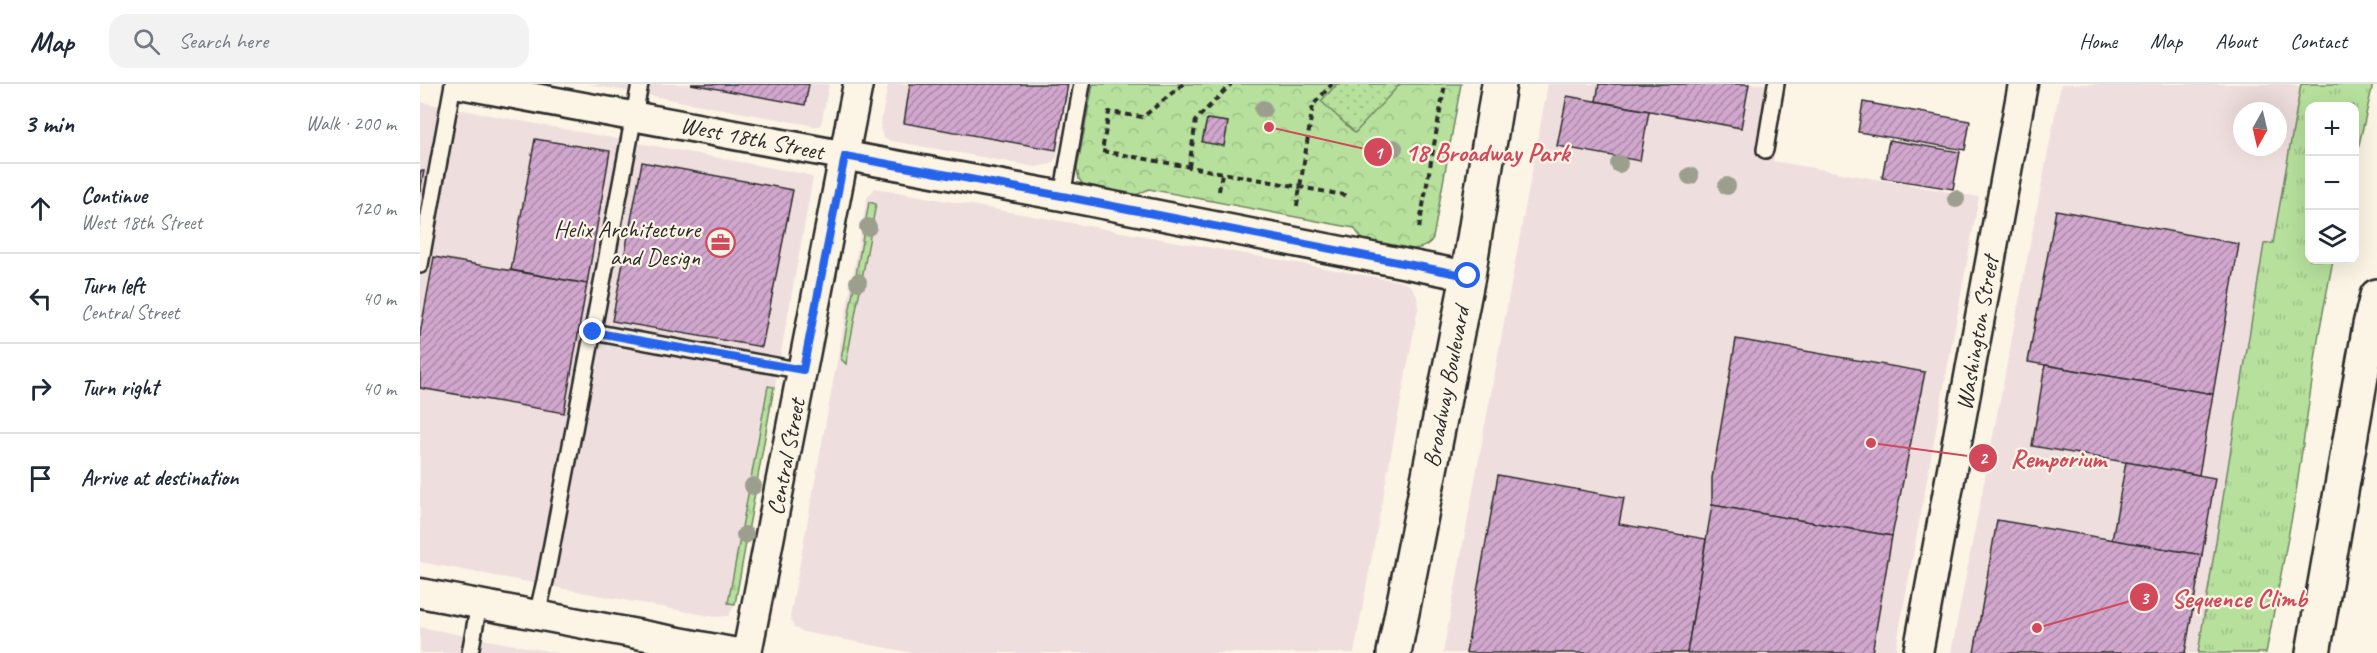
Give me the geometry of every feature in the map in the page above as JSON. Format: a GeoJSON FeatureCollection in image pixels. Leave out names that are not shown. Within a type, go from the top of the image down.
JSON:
{"type":"FeatureCollection","features":[{"type":"Feature","properties":{"kind":"main road","name":"Broadway Boulevard"},"geometry":{"type":"LineString","coordinates":[[1394,653],[1468,276],[1499,84]]}},
{"type":"Feature","properties":{"kind":"main road"},"geometry":{"type":"LineString","coordinates":[[2313,653],[2368,336],[2377,296]]}},
{"type":"Feature","properties":{"kind":"street","name":"West 18th Street"},"geometry":{"type":"LineString","coordinates":[[460,84],[1062,196],[1468,276]]}},
{"type":"Feature","properties":{"kind":"street","name":"Central Street"},"geometry":{"type":"LineString","coordinates":[[747,653],[858,84]]}},
{"type":"Feature","properties":{"kind":"street","name":"Washington Street"},"geometry":{"type":"LineString","coordinates":[[1918,653],[2023,84]]}},
{"type":"Feature","properties":{"kind":"street"},"geometry":{"type":"LineString","coordinates":[[420,593],[537,615],[668,646],[737,653]]}},
{"type":"Feature","properties":{"kind":"lane"},"geometry":{"type":"LineString","coordinates":[[420,265],[453,84]]}},
{"type":"Feature","properties":{"kind":"lane"},"geometry":{"type":"LineString","coordinates":[[537,615],[640,84]]}},
{"type":"Feature","properties":{"kind":"lane"},"geometry":{"type":"LineString","coordinates":[[1062,196],[1082,84]]}},
{"type":"Feature","properties":{"kind":"lane"},"geometry":{"type":"LineString","coordinates":[[1765,150],[1776,84]]}},
{"type":"Feature","properties":{"kind":"lane"},"geometry":{"type":"LineString","coordinates":[[593,332],[803,370]]}},
{"type":"Feature","properties":{"kind":"lane"},"geometry":{"type":"LineString","coordinates":[[470,653],[479,604]]}},
{"type":"Feature","properties":{"kind":"path"},"geometry":{"type":"LineString","coordinates":[[1183,84],[1143,117],[1109,112],[1102,151],[1349,196]]}},
{"type":"Feature","properties":{"kind":"path"},"geometry":{"type":"LineString","coordinates":[[1189,167],[1196,120],[1231,84]]}},
{"type":"Feature","properties":{"kind":"path"},"geometry":{"type":"LineString","coordinates":[[1297,206],[1313,105],[1332,84]]}},
{"type":"Feature","properties":{"kind":"path"},"geometry":{"type":"LineString","coordinates":[[1419,228],[1445,84]]}},
{"type":"Feature","properties":{"kind":"path"},"geometry":{"type":"LineString","coordinates":[[1219,191],[1222,173]]}},
{"type":"Feature","properties":{"kind":"shaded area"},"geometry":{"type":"Polygon","coordinates":[[[587,84],[829,84],[820,126],[815,126],[587,84]]]}},
{"type":"Feature","properties":{"kind":"shaded area"},"geometry":{"type":"Polygon","coordinates":[[[888,84],[1070,84],[1057,157],[1051,164],[1036,167],[887,140],[883,137],[880,128],[888,84]]]}},
{"type":"Feature","properties":{"kind":"shaded area"},"geometry":{"type":"Polygon","coordinates":[[[1548,84],[1786,84],[1773,161],[1979,197],[1895,653],[1443,653],[1548,84]]]}},
{"type":"Feature","properties":{"kind":"shaded area"},"geometry":{"type":"Polygon","coordinates":[[[2061,84],[2291,84],[2301,86],[2273,243],[2264,244],[2198,653],[1951,653],[2061,84]]]}},
{"type":"Feature","properties":{"kind":"shaded area"},"geometry":{"type":"Polygon","coordinates":[[[420,102],[805,174],[813,178],[735,604],[729,616],[715,617],[420,562],[420,102]]]}},
{"type":"Feature","properties":{"kind":"shaded area"},"geometry":{"type":"Polygon","coordinates":[[[875,188],[1403,282],[1411,286],[1417,296],[1418,309],[1354,653],[914,653],[803,632],[794,627],[790,617],[867,198],[875,188]]]}},
{"type":"Feature","properties":{"kind":"shaded area"},"geometry":{"type":"Polygon","coordinates":[[[420,627],[488,640],[558,653],[420,653],[420,627]]]}},
{"type":"Feature","properties":{"kind":"green space"},"geometry":{"type":"Polygon","coordinates":[[[1093,84],[1461,84],[1433,238],[1420,248],[1401,249],[1363,240],[1354,228],[1149,189],[1132,197],[1084,186],[1079,179],[1077,169],[1093,84]]]}},
{"type":"Feature","properties":{"kind":"green space"},"geometry":{"type":"Polygon","coordinates":[[[1337,84],[1400,84],[1355,133],[1321,101],[1337,84]]]}},
{"type":"Feature","properties":{"kind":"green space"},"geometry":{"type":"Polygon","coordinates":[[[2301,84],[2373,84],[2359,145],[2359,102],[2305,102],[2305,264],[2332,264],[2319,333],[2294,506],[2266,653],[2198,653],[2264,244],[2273,243],[2301,84]]]}},
{"type":"Feature","properties":{"kind":"green space"},"geometry":{"type":"Polygon","coordinates":[[[869,202],[876,204],[846,364],[841,359],[869,202]]]}},
{"type":"Feature","properties":{"kind":"green space"},"geometry":{"type":"Polygon","coordinates":[[[768,386],[774,387],[735,604],[728,603],[768,386]]]}},
{"type":"Feature","properties":{"kind":"building"},"geometry":{"type":"Polygon","coordinates":[[[691,84],[809,84],[805,105],[691,84]]]}},
{"type":"Feature","properties":{"kind":"building"},"geometry":{"type":"Polygon","coordinates":[[[910,84],[1068,84],[1056,150],[904,123],[910,84]]]}},
{"type":"Feature","properties":{"kind":"building"},"geometry":{"type":"Polygon","coordinates":[[[1599,84],[1749,84],[1741,128],[1596,101],[1599,84]]]}},
{"type":"Feature","properties":{"kind":"building"},"geometry":{"type":"Polygon","coordinates":[[[1567,96],[1649,111],[1640,161],[1557,146],[1567,96]]]}},
{"type":"Feature","properties":{"kind":"building"},"geometry":{"type":"Polygon","coordinates":[[[1863,102],[1970,121],[1965,150],[1858,132],[1863,102]]]}},
{"type":"Feature","properties":{"kind":"building"},"geometry":{"type":"Polygon","coordinates":[[[1207,119],[1228,122],[1224,146],[1202,142],[1207,119]]]}},
{"type":"Feature","properties":{"kind":"building"},"geometry":{"type":"Polygon","coordinates":[[[535,139],[610,151],[587,284],[511,270],[535,139]]]}},
{"type":"Feature","properties":{"kind":"building"},"geometry":{"type":"Polygon","coordinates":[[[1889,140],[1960,152],[1953,189],[1882,178],[1889,140]]]}},
{"type":"Feature","properties":{"kind":"building"},"geometry":{"type":"Polygon","coordinates":[[[642,162],[793,190],[762,347],[612,321],[642,162]]]}},
{"type":"Feature","properties":{"kind":"building"},"geometry":{"type":"Polygon","coordinates":[[[420,171],[424,171],[420,192],[420,171]]]}},
{"type":"Feature","properties":{"kind":"building"},"geometry":{"type":"Polygon","coordinates":[[[2056,210],[2239,244],[2213,394],[2028,362],[2056,210]]]}},
{"type":"Feature","properties":{"kind":"building"},"geometry":{"type":"Polygon","coordinates":[[[434,257],[587,284],[564,413],[420,388],[420,334],[434,257]]]}},
{"type":"Feature","properties":{"kind":"building"},"geometry":{"type":"Polygon","coordinates":[[[1736,339],[1925,372],[1892,536],[1712,505],[1712,478],[1736,339]]]}},
{"type":"Feature","properties":{"kind":"building"},"geometry":{"type":"Polygon","coordinates":[[[2045,365],[2213,394],[2199,475],[2032,446],[2045,365]]]}},
{"type":"Feature","properties":{"kind":"building"},"geometry":{"type":"Polygon","coordinates":[[[2126,462],[2215,478],[2202,555],[2112,540],[2126,462]]]}},
{"type":"Feature","properties":{"kind":"building"},"geometry":{"type":"Polygon","coordinates":[[[1498,475],[1624,498],[1619,524],[1706,539],[1687,653],[1466,653],[1498,475]]]}},
{"type":"Feature","properties":{"kind":"building"},"geometry":{"type":"Polygon","coordinates":[[[1712,505],[1892,536],[1872,653],[1687,653],[1712,505]]]}},
{"type":"Feature","properties":{"kind":"building"},"geometry":{"type":"Polygon","coordinates":[[[1997,520],[2202,555],[2185,653],[1974,653],[1997,520]]]}},
{"type":"Feature","properties":{"kind":"place","name":"18 Broadway Park"},"geometry":{"type":"Point","coordinates":[1269,127]}},
{"type":"Feature","properties":{"kind":"place","name":"Helix Architecture and Design"},"geometry":{"type":"Point","coordinates":[721,243]}},
{"type":"Feature","properties":{"kind":"place","name":"Remporium"},"geometry":{"type":"Point","coordinates":[1871,443]}},
{"type":"Feature","properties":{"kind":"place","name":"Sequence Climb"},"geometry":{"type":"Point","coordinates":[2037,628]}},
{"type":"Feature","properties":{"kind":"route"},"geometry":{"type":"LineString","coordinates":[[593,332],[803,370],[845,156],[1468,276]]}}]}
